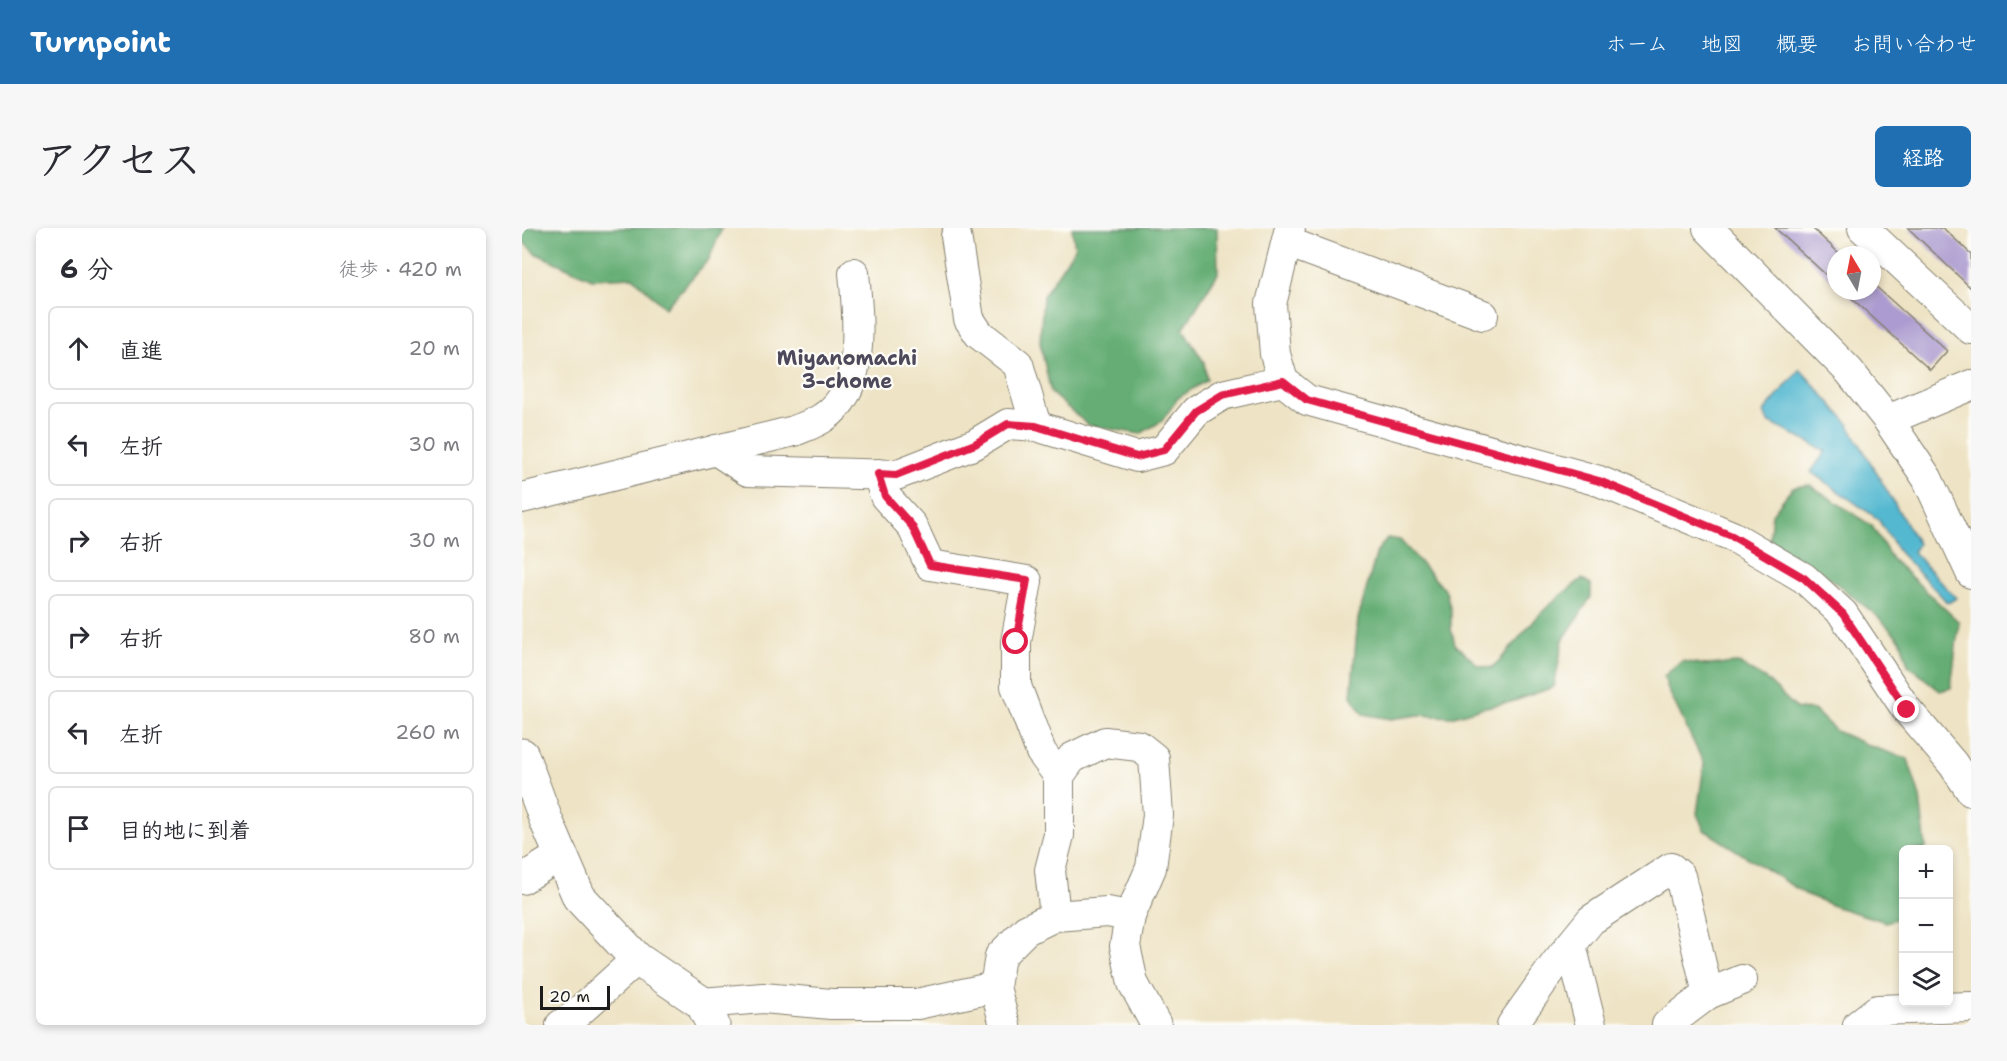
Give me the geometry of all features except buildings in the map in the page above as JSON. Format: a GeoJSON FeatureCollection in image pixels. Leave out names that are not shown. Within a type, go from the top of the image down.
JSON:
{"type":"FeatureCollection","features":[{"type":"Feature","properties":{"kind":"main road"},"geometry":{"type":"LineString","coordinates":[[522,755],[579,897],[637,959],[708,1014]]}},
{"type":"Feature","properties":{"kind":"street"},"geometry":{"type":"LineString","coordinates":[[1707,228],[1850,370],[1888,420],[1927,478],[1971,573]]}},
{"type":"Feature","properties":{"kind":"street"},"geometry":{"type":"LineString","coordinates":[[1863,228],[1971,329]]}},
{"type":"Feature","properties":{"kind":"street"},"geometry":{"type":"LineString","coordinates":[[1482,315],[1288,235],[1272,304],[1275,354],[1283,381],[1307,400],[1599,481],[1732,536],[1804,578],[1843,614],[1907,710],[1953,764],[1971,791]]}},
{"type":"Feature","properties":{"kind":"street"},"geometry":{"type":"LineString","coordinates":[[956,236],[969,319],[979,334],[1018,364],[1036,426]]}},
{"type":"Feature","properties":{"kind":"street"},"geometry":{"type":"LineString","coordinates":[[522,498],[794,431],[825,417],[846,396],[854,365],[859,332],[854,273]]}},
{"type":"Feature","properties":{"kind":"street"},"geometry":{"type":"LineString","coordinates":[[716,450],[748,471],[896,475],[975,444],[1008,424],[1036,426],[1137,457],[1164,450],[1196,411],[1222,395],[1283,381]]}},
{"type":"Feature","properties":{"kind":"street"},"geometry":{"type":"LineString","coordinates":[[1888,420],[1971,385]]}},
{"type":"Feature","properties":{"kind":"street"},"geometry":{"type":"LineString","coordinates":[[878,474],[885,496],[912,526],[930,565],[1027,580],[1016,642],[1017,686],[1041,752],[1059,776]]}},
{"type":"Feature","properties":{"kind":"street"},"geometry":{"type":"LineString","coordinates":[[1055,916],[1050,870],[1059,835],[1059,776],[1072,758],[1105,742],[1138,746],[1154,758],[1158,814],[1151,868],[1130,916],[1125,946],[1133,983],[1156,1025]]}},
{"type":"Feature","properties":{"kind":"street"},"geometry":{"type":"LineString","coordinates":[[522,879],[561,855]]}},
{"type":"Feature","properties":{"kind":"street"},"geometry":{"type":"LineString","coordinates":[[1512,1025],[1556,963],[1592,920],[1671,868],[1680,876],[1708,994]]}},
{"type":"Feature","properties":{"kind":"street"},"geometry":{"type":"LineString","coordinates":[[1005,1025],[994,987],[1000,956],[1026,930],[1055,916],[1107,912],[1130,916]]}},
{"type":"Feature","properties":{"kind":"street"},"geometry":{"type":"LineString","coordinates":[[1571,945],[1590,1025]]}},
{"type":"Feature","properties":{"kind":"street"},"geometry":{"type":"LineString","coordinates":[[561,1025],[573,1017],[637,959]]}},
{"type":"Feature","properties":{"kind":"street"},"geometry":{"type":"LineString","coordinates":[[1667,1025],[1708,994],[1742,980]]}},
{"type":"Feature","properties":{"kind":"street"},"geometry":{"type":"LineString","coordinates":[[708,1014],[763,998],[831,1004],[917,1004],[994,987]]}},
{"type":"Feature","properties":{"kind":"street"},"geometry":{"type":"LineString","coordinates":[[1858,1025],[1877,1010],[1971,1007]]}},
{"type":"Feature","properties":{"kind":"green space"},"geometry":{"type":"Polygon","coordinates":[[[522,228],[722,228],[709,259],[665,308],[633,277],[592,279],[535,253],[522,241],[522,228]]]}},
{"type":"Feature","properties":{"kind":"green space"},"geometry":{"type":"Polygon","coordinates":[[[1072,228],[1217,228],[1218,273],[1183,329],[1204,362],[1207,380],[1178,398],[1162,421],[1140,434],[1088,425],[1051,393],[1040,343],[1043,296],[1075,248],[1072,228]]]}},
{"type":"Feature","properties":{"kind":"green space"},"geometry":{"type":"Polygon","coordinates":[[[1810,485],[1872,526],[1892,559],[1959,622],[1951,688],[1940,691],[1908,665],[1901,641],[1877,616],[1827,576],[1769,542],[1772,514],[1793,487],[1810,485]]]}},
{"type":"Feature","properties":{"kind":"green space"},"geometry":{"type":"Polygon","coordinates":[[[1387,538],[1400,540],[1446,591],[1455,644],[1478,665],[1491,668],[1537,617],[1556,600],[1582,579],[1591,584],[1591,597],[1563,640],[1554,687],[1511,702],[1451,717],[1419,715],[1391,719],[1363,714],[1351,696],[1358,619],[1377,551],[1387,538]]]}},
{"type":"Feature","properties":{"kind":"green space"},"geometry":{"type":"Polygon","coordinates":[[[1682,661],[1707,665],[1738,663],[1766,679],[1797,709],[1814,710],[1836,731],[1908,759],[1920,797],[1926,845],[1899,845],[1899,918],[1886,922],[1836,907],[1805,894],[1704,830],[1697,814],[1704,764],[1667,687],[1664,676],[1682,661]]]}},
{"type":"Feature","properties":{"kind":"water"},"geometry":{"type":"Polygon","coordinates":[[[1800,369],[1847,422],[1918,544],[1913,552],[1956,598],[1948,603],[1899,552],[1878,519],[1811,472],[1826,451],[1768,422],[1764,412],[1800,369]]]}},
{"type":"Feature","properties":{"kind":"district","name":"Miyanomachi 3-chome"},"geometry":{"type":"Point","coordinates":[847,370]}},
{"type":"Feature","properties":{"kind":"route"},"geometry":{"type":"LineString","coordinates":[[1016,642],[1027,580],[930,565],[912,526],[885,496],[878,474],[896,475],[975,444],[1008,424],[1036,426],[1137,457],[1164,450],[1196,411],[1222,395],[1283,381],[1307,400],[1599,481],[1732,536],[1804,578],[1843,614],[1907,710]]}}]}
